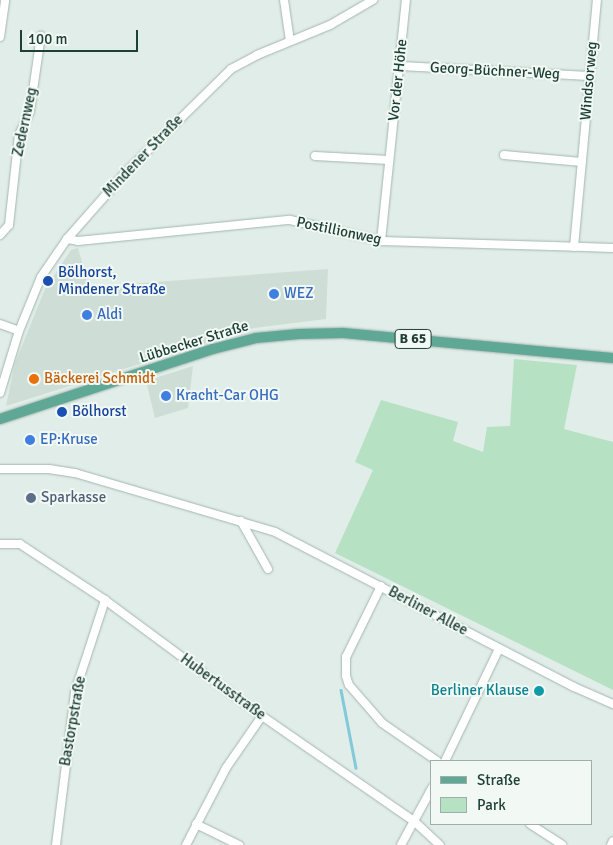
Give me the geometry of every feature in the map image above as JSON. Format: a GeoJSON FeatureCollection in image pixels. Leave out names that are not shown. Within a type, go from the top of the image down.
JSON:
{"type":"FeatureCollection","features":[{"type":"Feature","properties":{"kind":"main road","name":"Lübbecker Straße"},"geometry":{"type":"LineString","coordinates":[[0,419],[213,349],[282,336],[343,333],[613,358]]}},
{"type":"Feature","properties":{"kind":"street"},"geometry":{"type":"LineString","coordinates":[[0,37],[5,0]]}},
{"type":"Feature","properties":{"kind":"street"},"geometry":{"type":"LineString","coordinates":[[284,0],[290,41]]}},
{"type":"Feature","properties":{"kind":"street","name":"Mindener Straße"},"geometry":{"type":"LineString","coordinates":[[0,393],[19,331],[41,277],[67,239],[126,172],[217,81],[243,62],[330,25],[373,0]]}},
{"type":"Feature","properties":{"kind":"street","name":"Vor der Höhe"},"geometry":{"type":"LineString","coordinates":[[381,242],[406,0]]}},
{"type":"Feature","properties":{"kind":"street","name":"Windsorweg"},"geometry":{"type":"LineString","coordinates":[[574,247],[597,0]]}},
{"type":"Feature","properties":{"kind":"street","name":"Zedernweg"},"geometry":{"type":"LineString","coordinates":[[0,236],[9,225],[19,135],[30,111],[41,36]]}},
{"type":"Feature","properties":{"kind":"street","name":"Georg-Büchner-Weg"},"geometry":{"type":"LineString","coordinates":[[400,66],[590,76]]}},
{"type":"Feature","properties":{"kind":"street"},"geometry":{"type":"LineString","coordinates":[[504,155],[582,162]]}},
{"type":"Feature","properties":{"kind":"street"},"geometry":{"type":"LineString","coordinates":[[315,156],[389,160]]}},
{"type":"Feature","properties":{"kind":"street","name":"Postillionweg"},"geometry":{"type":"LineString","coordinates":[[67,239],[78,241],[290,220],[381,242],[613,248]]}},
{"type":"Feature","properties":{"kind":"street"},"geometry":{"type":"LineString","coordinates":[[0,324],[19,331]]}},
{"type":"Feature","properties":{"kind":"street","name":"Berliner Allee"},"geometry":{"type":"LineString","coordinates":[[0,469],[49,469],[75,473],[275,532],[499,649],[613,704]]}},
{"type":"Feature","properties":{"kind":"street"},"geometry":{"type":"LineString","coordinates":[[241,521],[268,569]]}},
{"type":"Feature","properties":{"kind":"street","name":"Hubertusstraße"},"geometry":{"type":"LineString","coordinates":[[0,544],[20,544],[105,600],[262,716],[415,822],[440,845]]}},
{"type":"Feature","properties":{"kind":"street"},"geometry":{"type":"LineString","coordinates":[[381,586],[346,657],[346,676],[354,692],[382,723],[436,760]]}},
{"type":"Feature","properties":{"kind":"street","name":"Bastorpstraße"},"geometry":{"type":"LineString","coordinates":[[56,845],[75,692],[105,600]]}},
{"type":"Feature","properties":{"kind":"street"},"geometry":{"type":"LineString","coordinates":[[445,760],[499,649]]}},
{"type":"Feature","properties":{"kind":"street"},"geometry":{"type":"LineString","coordinates":[[186,845],[226,768],[262,716]]}},
{"type":"Feature","properties":{"kind":"street"},"geometry":{"type":"LineString","coordinates":[[401,845],[430,792]]}},
{"type":"Feature","properties":{"kind":"street"},"geometry":{"type":"LineString","coordinates":[[196,824],[239,845]]}},
{"type":"Feature","properties":{"kind":"street"},"geometry":{"type":"LineString","coordinates":[[532,825],[562,845]]}},
{"type":"Feature","properties":{"kind":"street"},"geometry":{"type":"LineString","coordinates":[[611,845],[613,841]]}},
{"type":"Feature","properties":{"kind":"shaded area"},"geometry":{"type":"Polygon","coordinates":[[[78,248],[89,287],[328,269],[326,319],[254,328],[6,406],[15,363],[45,289],[71,250],[78,248]]]}},
{"type":"Feature","properties":{"kind":"shaded area"},"geometry":{"type":"Polygon","coordinates":[[[193,366],[188,408],[155,418],[146,381],[193,366]]]}},
{"type":"Feature","properties":{"kind":"green space"},"geometry":{"type":"Polygon","coordinates":[[[514,359],[577,365],[564,429],[613,442],[613,690],[335,553],[373,470],[355,462],[381,400],[458,422],[453,441],[483,452],[487,427],[510,426],[514,359]]]}},
{"type":"Feature","properties":{"kind":"waterway"},"geometry":{"type":"LineString","coordinates":[[341,690],[356,768]]}},
{"type":"Feature","properties":{"kind":"place","name":"Bölhorst, Mindener Straße"},"geometry":{"type":"Point","coordinates":[48,281]}},
{"type":"Feature","properties":{"kind":"place","name":"WEZ"},"geometry":{"type":"Point","coordinates":[274,294]}},
{"type":"Feature","properties":{"kind":"place","name":"Aldi"},"geometry":{"type":"Point","coordinates":[87,315]}},
{"type":"Feature","properties":{"kind":"place","name":"Bäckerei Schmidt"},"geometry":{"type":"Point","coordinates":[34,379]}},
{"type":"Feature","properties":{"kind":"place","name":"Kracht-Car OHG"},"geometry":{"type":"Point","coordinates":[166,396]}},
{"type":"Feature","properties":{"kind":"place","name":"Bölhorst"},"geometry":{"type":"Point","coordinates":[62,412]}},
{"type":"Feature","properties":{"kind":"place","name":"EP:Kruse"},"geometry":{"type":"Point","coordinates":[30,440]}},
{"type":"Feature","properties":{"kind":"place","name":"Sparkasse"},"geometry":{"type":"Point","coordinates":[31,498]}},
{"type":"Feature","properties":{"kind":"place","name":"Berliner Klause"},"geometry":{"type":"Point","coordinates":[539,691]}}]}
